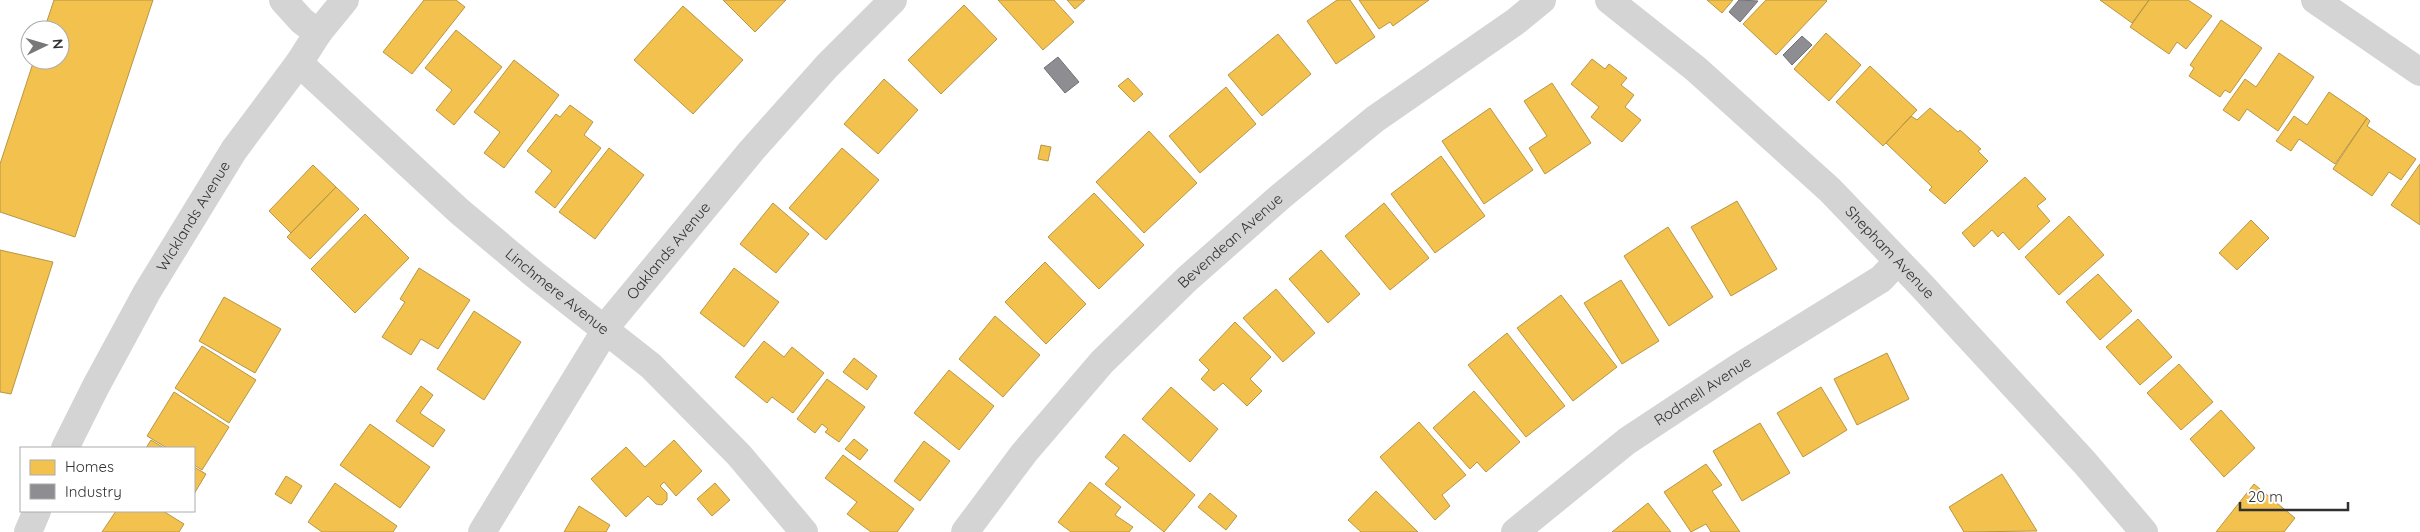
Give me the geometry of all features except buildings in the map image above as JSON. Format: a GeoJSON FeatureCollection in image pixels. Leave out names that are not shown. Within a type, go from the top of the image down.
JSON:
{"type":"FeatureCollection","features":[{"type":"Feature","properties":{"kind":"street"},"geometry":{"type":"LineString","coordinates":[[283,0],[302,21],[318,33]]}},
{"type":"Feature","properties":{"kind":"street","name":"Wicklands Avenue"},"geometry":{"type":"LineString","coordinates":[[66,447],[96,386],[147,292],[234,150],[299,63],[318,33],[345,0]]}},
{"type":"Feature","properties":{"kind":"street","name":"Oaklands Avenue"},"geometry":{"type":"LineString","coordinates":[[482,532],[613,318],[752,150],[828,66],[892,0]]}},
{"type":"Feature","properties":{"kind":"street","name":"Bevendean Avenue"},"geometry":{"type":"LineString","coordinates":[[966,532],[1024,453],[1102,362],[1187,279],[1280,197],[1375,118],[1515,22],[1542,0]]}},
{"type":"Feature","properties":{"kind":"street","name":"Shepham Avenue"},"geometry":{"type":"LineString","coordinates":[[1609,0],[1696,69],[1830,190],[1896,262],[1922,286],[2085,463],[2144,532]]}},
{"type":"Feature","properties":{"kind":"street"},"geometry":{"type":"LineString","coordinates":[[2316,0],[2420,72]]}},
{"type":"Feature","properties":{"kind":"street","name":"Linchmere Avenue"},"geometry":{"type":"LineString","coordinates":[[299,63],[459,211],[534,274],[651,366],[739,455],[804,532]]}},
{"type":"Feature","properties":{"kind":"street","name":"Rodmell Avenue"},"geometry":{"type":"LineString","coordinates":[[1516,532],[1627,441],[1739,367],[1881,280],[1896,262]]}},
{"type":"Feature","properties":{"kind":"street"},"geometry":{"type":"LineString","coordinates":[[28,532],[37,512]]}}]}
